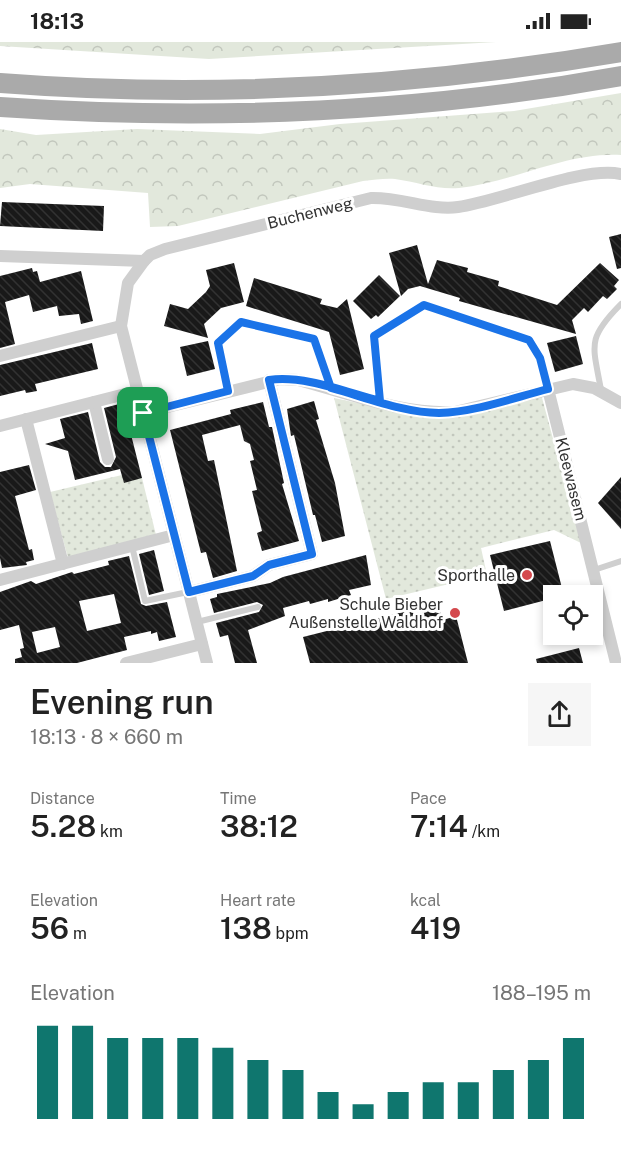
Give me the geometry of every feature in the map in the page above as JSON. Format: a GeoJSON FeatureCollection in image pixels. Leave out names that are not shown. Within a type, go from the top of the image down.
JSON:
{"type":"FeatureCollection","features":[{"type":"Feature","properties":{"kind":"main road"},"geometry":{"type":"LineString","coordinates":[[0,83],[152,89],[330,86],[442,78],[621,52]]}},
{"type":"Feature","properties":{"kind":"main road"},"geometry":{"type":"LineString","coordinates":[[0,106],[166,113],[337,109],[494,95],[621,76]]}},
{"type":"Feature","properties":{"kind":"street","name":"Buchenweg"},"geometry":{"type":"LineString","coordinates":[[0,256],[144,261],[150,255],[165,249],[364,199],[397,198],[432,206],[456,208],[574,178],[621,174]]}},
{"type":"Feature","properties":{"kind":"street"},"geometry":{"type":"LineString","coordinates":[[144,261],[128,283],[121,326],[207,663]]}},
{"type":"Feature","properties":{"kind":"street"},"geometry":{"type":"LineString","coordinates":[[0,356],[121,326]]}},
{"type":"Feature","properties":{"kind":"street"},"geometry":{"type":"LineString","coordinates":[[143,413],[269,380],[298,380],[424,411],[446,412],[573,384],[601,391],[621,403]]}},
{"type":"Feature","properties":{"kind":"street"},"geometry":{"type":"LineString","coordinates":[[189,592],[253,576],[269,565],[312,554],[269,380]]}},
{"type":"Feature","properties":{"kind":"street","name":"Kleewasem"},"geometry":{"type":"LineString","coordinates":[[548,389],[616,663]]}},
{"type":"Feature","properties":{"kind":"street"},"geometry":{"type":"LineString","coordinates":[[0,426],[137,391]]}},
{"type":"Feature","properties":{"kind":"street"},"geometry":{"type":"LineString","coordinates":[[94,402],[108,459]]}},
{"type":"Feature","properties":{"kind":"street"},"geometry":{"type":"LineString","coordinates":[[26,419],[63,564]]}},
{"type":"Feature","properties":{"kind":"street"},"geometry":{"type":"LineString","coordinates":[[0,580],[174,535]]}},
{"type":"Feature","properties":{"kind":"street"},"geometry":{"type":"LineString","coordinates":[[127,663],[202,644]]}},
{"type":"Feature","properties":{"kind":"lane"},"geometry":{"type":"LineString","coordinates":[[601,391],[593,346],[600,325],[621,304]]}},
{"type":"Feature","properties":{"kind":"lane"},"geometry":{"type":"LineString","coordinates":[[380,401],[374,336],[424,305],[529,340],[540,358],[548,389]]}},
{"type":"Feature","properties":{"kind":"lane"},"geometry":{"type":"LineString","coordinates":[[228,391],[218,343],[241,322],[314,339],[331,388]]}},
{"type":"Feature","properties":{"kind":"lane"},"geometry":{"type":"LineString","coordinates":[[132,546],[146,601],[189,592]]}},
{"type":"Feature","properties":{"kind":"lane"},"geometry":{"type":"LineString","coordinates":[[594,570],[621,561]]}},
{"type":"Feature","properties":{"kind":"lane"},"geometry":{"type":"LineString","coordinates":[[196,622],[258,607]]}},
{"type":"Feature","properties":{"kind":"green space"},"geometry":{"type":"Polygon","coordinates":[[[0,42],[496,42],[209,59],[0,46],[0,42]]]}},
{"type":"Feature","properties":{"kind":"green space"},"geometry":{"type":"Polygon","coordinates":[[[621,93],[621,155],[580,158],[479,185],[451,188],[395,179],[363,181],[178,226],[150,227],[148,193],[30,184],[0,188],[0,129],[36,135],[137,129],[260,134],[340,124],[514,111],[621,93]]]}},
{"type":"Feature","properties":{"kind":"green space"},"geometry":{"type":"Polygon","coordinates":[[[541,394],[581,543],[554,530],[481,548],[487,575],[386,599],[334,398],[415,415],[541,394]]]}},
{"type":"Feature","properties":{"kind":"green space"},"geometry":{"type":"Polygon","coordinates":[[[122,475],[142,478],[156,535],[68,558],[50,492],[122,475]]]}},
{"type":"Feature","properties":{"kind":"building"},"geometry":{"type":"Polygon","coordinates":[[[2,202],[104,206],[103,231],[0,226],[2,202]]]}},
{"type":"Feature","properties":{"kind":"building"},"geometry":{"type":"Polygon","coordinates":[[[621,234],[621,268],[617,269],[609,237],[621,234]]]}},
{"type":"Feature","properties":{"kind":"building"},"geometry":{"type":"Polygon","coordinates":[[[417,245],[428,284],[437,260],[468,268],[467,272],[499,281],[498,286],[557,305],[600,263],[619,280],[614,286],[617,289],[607,299],[603,296],[588,312],[584,308],[572,320],[576,334],[459,301],[460,298],[420,286],[408,289],[401,296],[389,253],[417,245]]]}},
{"type":"Feature","properties":{"kind":"building"},"geometry":{"type":"Polygon","coordinates":[[[234,263],[244,302],[221,308],[204,324],[208,338],[164,326],[170,304],[188,309],[206,292],[210,286],[206,270],[234,263]]]}},
{"type":"Feature","properties":{"kind":"building"},"geometry":{"type":"Polygon","coordinates":[[[32,268],[33,272],[37,271],[40,282],[81,271],[93,321],[81,324],[79,314],[59,316],[57,306],[33,312],[29,295],[5,302],[15,344],[0,348],[0,276],[32,268]]]}},
{"type":"Feature","properties":{"kind":"building"},"geometry":{"type":"Polygon","coordinates":[[[379,275],[400,296],[378,317],[376,315],[371,319],[353,301],[379,275]]]}},
{"type":"Feature","properties":{"kind":"building"},"geometry":{"type":"Polygon","coordinates":[[[254,278],[322,299],[320,304],[337,308],[347,299],[364,369],[340,375],[329,332],[246,306],[254,278]]]}},
{"type":"Feature","properties":{"kind":"building"},"geometry":{"type":"Polygon","coordinates":[[[576,336],[583,364],[555,372],[547,343],[576,336]]]}},
{"type":"Feature","properties":{"kind":"building"},"geometry":{"type":"Polygon","coordinates":[[[208,341],[215,369],[187,376],[180,347],[208,341]]]}},
{"type":"Feature","properties":{"kind":"building"},"geometry":{"type":"Polygon","coordinates":[[[92,343],[98,369],[35,384],[37,391],[26,393],[25,390],[0,396],[0,365],[92,343]]]}},
{"type":"Feature","properties":{"kind":"building"},"geometry":{"type":"Polygon","coordinates":[[[314,401],[319,419],[316,420],[335,483],[345,536],[322,542],[315,515],[313,515],[294,435],[291,436],[287,409],[314,401]]]}},
{"type":"Feature","properties":{"kind":"building"},"geometry":{"type":"Polygon","coordinates":[[[263,402],[269,427],[272,427],[284,483],[282,484],[299,541],[262,551],[257,533],[262,531],[252,491],[257,490],[250,461],[254,460],[250,444],[244,441],[240,425],[202,435],[208,461],[214,460],[237,571],[213,578],[206,552],[201,553],[170,430],[231,414],[230,410],[263,402]]]}},
{"type":"Feature","properties":{"kind":"building"},"geometry":{"type":"Polygon","coordinates":[[[123,403],[142,478],[124,483],[120,469],[75,480],[68,451],[45,444],[65,438],[60,419],[88,412],[100,462],[105,467],[111,467],[116,457],[104,408],[123,403]]]}},
{"type":"Feature","properties":{"kind":"building"},"geometry":{"type":"Polygon","coordinates":[[[29,465],[36,490],[15,496],[29,550],[32,549],[34,560],[26,562],[27,565],[2,568],[0,472],[29,465]]]}},
{"type":"Feature","properties":{"kind":"building"},"geometry":{"type":"Polygon","coordinates":[[[621,477],[621,529],[598,503],[621,477]]]}},
{"type":"Feature","properties":{"kind":"building","name":"Sporthalle"},"geometry":{"type":"Polygon","coordinates":[[[550,541],[561,585],[543,585],[543,601],[504,611],[490,555],[550,541]]]}},
{"type":"Feature","properties":{"kind":"building"},"geometry":{"type":"Polygon","coordinates":[[[154,550],[164,591],[149,595],[139,554],[154,550]]]}},
{"type":"Feature","properties":{"kind":"building"},"geometry":{"type":"Polygon","coordinates":[[[366,555],[371,585],[349,590],[351,595],[328,602],[328,599],[310,604],[309,601],[283,608],[285,616],[248,630],[257,663],[235,663],[228,635],[220,637],[216,623],[259,612],[263,605],[257,602],[214,613],[210,599],[217,597],[217,594],[270,583],[283,577],[366,555]]]}},
{"type":"Feature","properties":{"kind":"building"},"geometry":{"type":"Polygon","coordinates":[[[129,556],[141,604],[146,606],[167,602],[176,637],[159,641],[157,632],[151,634],[151,631],[124,637],[127,650],[77,663],[15,663],[15,659],[22,657],[20,649],[24,648],[19,625],[0,630],[0,592],[31,581],[36,584],[72,572],[74,574],[109,565],[108,561],[129,556]],[[114,594],[79,601],[87,631],[121,623],[114,594]],[[55,627],[32,632],[37,653],[60,647],[55,627]]]}},
{"type":"Feature","properties":{"kind":"building"},"geometry":{"type":"Polygon","coordinates":[[[438,603],[443,620],[456,616],[468,663],[310,663],[303,637],[438,603]]]}},
{"type":"Feature","properties":{"kind":"building"},"geometry":{"type":"Polygon","coordinates":[[[579,648],[583,663],[537,663],[536,659],[579,648]]]}},
{"type":"Feature","properties":{"kind":"place","name":"Sporthalle"},"geometry":{"type":"Point","coordinates":[527,575]}},
{"type":"Feature","properties":{"kind":"place","name":"Schule Bieber Außenstelle Waldhof"},"geometry":{"type":"Point","coordinates":[455,613]}},
{"type":"Feature","properties":{"kind":"route"},"geometry":{"type":"LineString","coordinates":[[143,413],[189,592],[253,576],[269,565],[312,554],[269,380],[298,380],[380,401],[374,336],[424,305],[529,340],[540,358],[548,389],[455,412],[438,413],[411,409],[380,401],[331,388],[314,339],[241,322],[218,343],[228,391],[143,413]]}}]}
